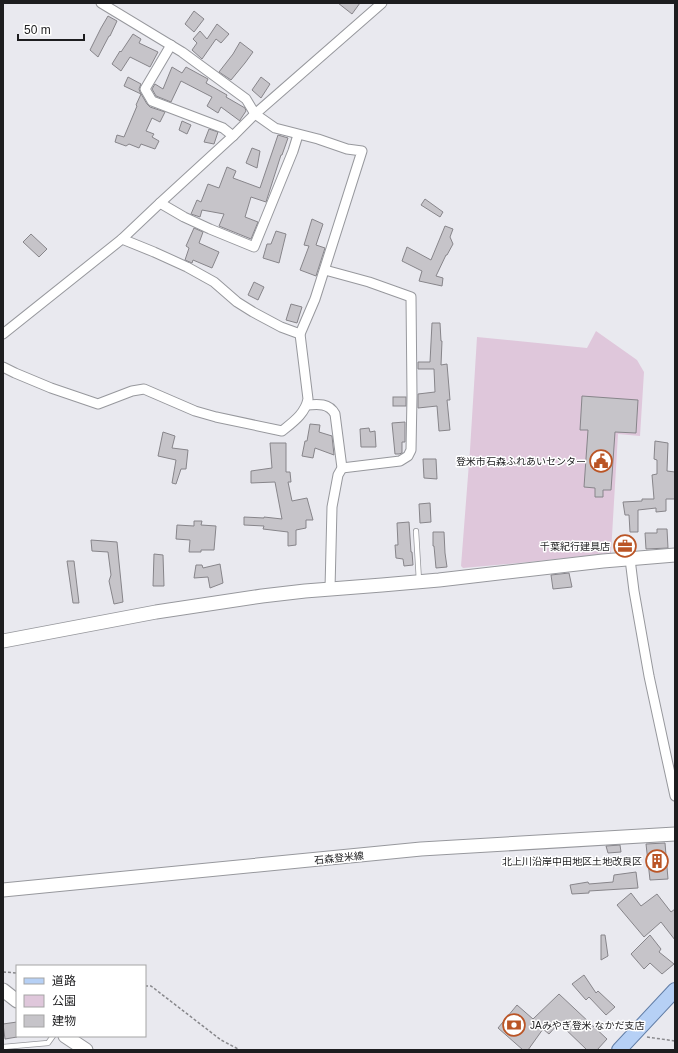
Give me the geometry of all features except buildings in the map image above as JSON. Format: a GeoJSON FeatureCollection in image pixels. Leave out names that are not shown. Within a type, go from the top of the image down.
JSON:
{"type":"FeatureCollection","features":[{"type":"Feature","properties":{"kind":"main road"},"geometry":{"type":"LineString","coordinates":[[619,1050],[675,990]]}},
{"type":"Feature","properties":{"kind":"street"},"geometry":{"type":"LineString","coordinates":[[3,367],[51,388],[98,404],[132,391],[144,389],[194,410],[216,417],[282,431],[300,416],[307,405],[308,399],[300,334],[315,299],[325,270],[362,151],[347,149],[318,139],[275,128],[255,114],[246,99],[171,45],[102,3]]}},
{"type":"Feature","properties":{"kind":"street"},"geometry":{"type":"LineString","coordinates":[[3,334],[122,239],[255,114],[382,3]]}},
{"type":"Feature","properties":{"kind":"street"},"geometry":{"type":"LineString","coordinates":[[171,45],[145,89],[152,101],[223,128],[233,136]]}},
{"type":"Feature","properties":{"kind":"street"},"geometry":{"type":"LineString","coordinates":[[160,202],[184,217],[254,247],[298,135]]}},
{"type":"Feature","properties":{"kind":"street"},"geometry":{"type":"LineString","coordinates":[[122,239],[187,267],[214,282],[236,302],[281,327],[300,334]]}},
{"type":"Feature","properties":{"kind":"street"},"geometry":{"type":"LineString","coordinates":[[325,270],[369,282],[411,297],[411,450],[408,456],[400,461],[342,468]]}},
{"type":"Feature","properties":{"kind":"street"},"geometry":{"type":"LineString","coordinates":[[307,405],[328,406],[335,414],[342,468],[338,475],[332,507],[330,589]]}},
{"type":"Feature","properties":{"kind":"street"},"geometry":{"type":"LineString","coordinates":[[3,641],[156,612],[262,596],[419,582],[595,562],[675,555]]}},
{"type":"Feature","properties":{"kind":"street"},"geometry":{"type":"LineString","coordinates":[[630,559],[649,676],[675,796]]}},
{"type":"Feature","properties":{"kind":"street","name":"石森登米線"},"geometry":{"type":"LineString","coordinates":[[3,890],[421,849],[675,834]]}},
{"type":"Feature","properties":{"kind":"street"},"geometry":{"type":"LineString","coordinates":[[3,990],[16,1000]]}},
{"type":"Feature","properties":{"kind":"street"},"geometry":{"type":"LineString","coordinates":[[66,1037],[86,1050]]}},
{"type":"Feature","properties":{"kind":"lane"},"geometry":{"type":"LineString","coordinates":[[416,531],[419,582]]}},
{"type":"Feature","properties":{"kind":"lane"},"geometry":{"type":"LineString","coordinates":[[3,1047],[48,1043],[52,1037]]}},
{"type":"Feature","properties":{"kind":"path"},"geometry":{"type":"LineString","coordinates":[[3,972],[16,973]]}},
{"type":"Feature","properties":{"kind":"path"},"geometry":{"type":"LineString","coordinates":[[146,986],[151,986],[221,1040],[240,1050]]}},
{"type":"Feature","properties":{"kind":"path"},"geometry":{"type":"LineString","coordinates":[[632,1036],[675,1041]]}},
{"type":"Feature","properties":{"kind":"green space"},"geometry":{"type":"Polygon","coordinates":[[[596,331],[637,360],[644,372],[640,436],[618,434],[611,553],[463,568],[461,566],[477,337],[587,348],[596,331]]]}},
{"type":"Feature","properties":{"kind":"place","name":"登米市石森ふれあいセンター"},"geometry":{"type":"Point","coordinates":[601,461]}},
{"type":"Feature","properties":{"kind":"place","name":"千葉紀行建具店"},"geometry":{"type":"Point","coordinates":[625,546]}},
{"type":"Feature","properties":{"kind":"place","name":"北上川沿岸中田地区土地改良区"},"geometry":{"type":"Point","coordinates":[657,861]}},
{"type":"Feature","properties":{"kind":"place","name":"JAみやぎ登米 なかだ支店"},"geometry":{"type":"Point","coordinates":[514,1025]}}]}
